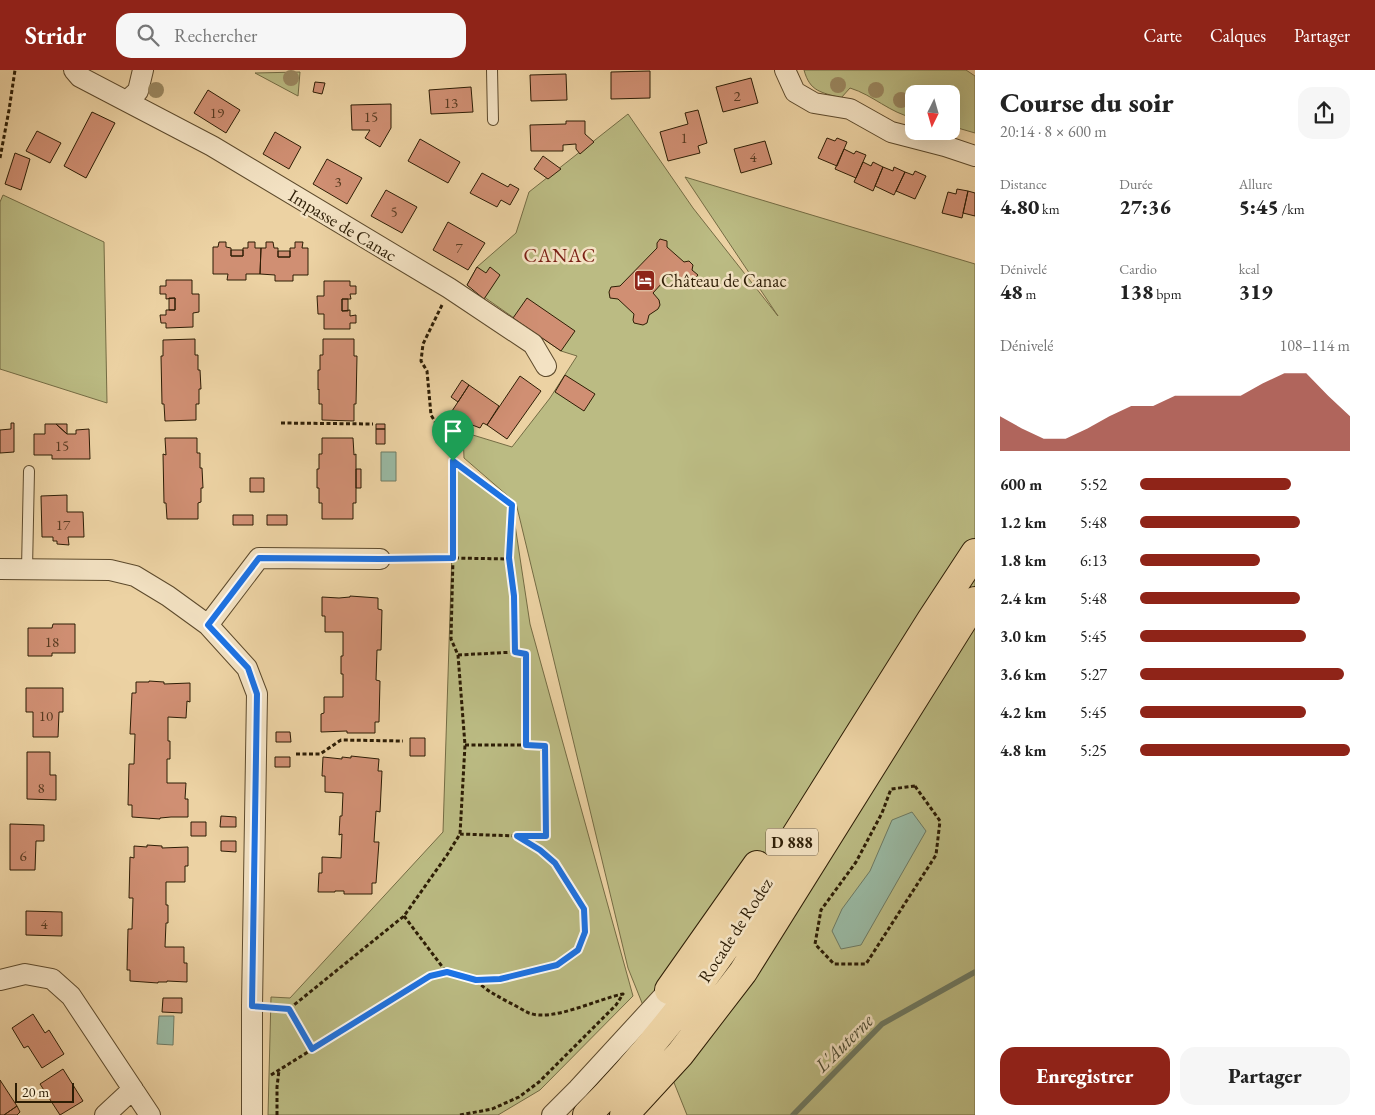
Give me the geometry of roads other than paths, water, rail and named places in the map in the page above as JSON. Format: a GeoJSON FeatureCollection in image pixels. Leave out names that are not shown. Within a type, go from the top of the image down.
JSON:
{"type":"FeatureCollection","features":[{"type":"Feature","properties":{"kind":"highway","name":"Rocade de Rodez"},"geometry":{"type":"LineString","coordinates":[[587,1115],[610,1092],[689,1000],[725,948],[931,620],[975,554]]}},
{"type":"Feature","properties":{"kind":"highway","name":"Rocade de Rodez"},"geometry":{"type":"LineString","coordinates":[[624,1115],[680,1054],[742,972],[972,605]]}},
{"type":"Feature","properties":{"kind":"highway"},"geometry":{"type":"LineString","coordinates":[[669,990],[781,831],[843,731],[894,656],[931,620]]}},
{"type":"Feature","properties":{"kind":"street","name":"Impasse de Canac"},"geometry":{"type":"LineString","coordinates":[[74,70],[80,77],[212,146],[449,288],[533,344],[546,366]]}},
{"type":"Feature","properties":{"kind":"street"},"geometry":{"type":"LineString","coordinates":[[126,100],[138,91],[142,70]]}},
{"type":"Feature","properties":{"kind":"street"},"geometry":{"type":"LineString","coordinates":[[785,70],[795,92],[814,103],[850,109],[891,132],[946,146],[975,156]]}},
{"type":"Feature","properties":{"kind":"street"},"geometry":{"type":"LineString","coordinates":[[208,625],[259,558],[380,559]]}},
{"type":"Feature","properties":{"kind":"street"},"geometry":{"type":"LineString","coordinates":[[0,569],[110,570],[135,576],[168,596],[208,625],[248,668],[257,694],[252,1115]]}},
{"type":"Feature","properties":{"kind":"street"},"geometry":{"type":"LineString","coordinates":[[0,980],[25,974],[52,979],[71,996],[150,1115]]}},
{"type":"Feature","properties":{"kind":"street"},"geometry":{"type":"LineString","coordinates":[[552,1115],[669,990]]}},
{"type":"Feature","properties":{"kind":"street"},"geometry":{"type":"LineString","coordinates":[[105,1115],[133,1089]]}},
{"type":"Feature","properties":{"kind":"lane"},"geometry":{"type":"LineString","coordinates":[[492,70],[493,120]]}},
{"type":"Feature","properties":{"kind":"lane"},"geometry":{"type":"LineString","coordinates":[[27,569],[29,471]]}},
{"type":"Feature","properties":{"kind":"lane"},"geometry":{"type":"LineString","coordinates":[[958,647],[972,605]]}},
{"type":"Feature","properties":{"kind":"lane"},"geometry":{"type":"LineString","coordinates":[[863,780],[903,736]]}},
{"type":"Feature","properties":{"kind":"waterway","name":"L'Auterne"},"geometry":{"type":"LineString","coordinates":[[793,1115],[882,1024],[975,972]]}},
{"type":"Feature","properties":{"kind":"place","name":"Château de Canac"},"geometry":{"type":"Point","coordinates":[645,280]}},
{"type":"Feature","properties":{"kind":"district","name":"CANAC"},"geometry":{"type":"Point","coordinates":[560,255]}}]}
